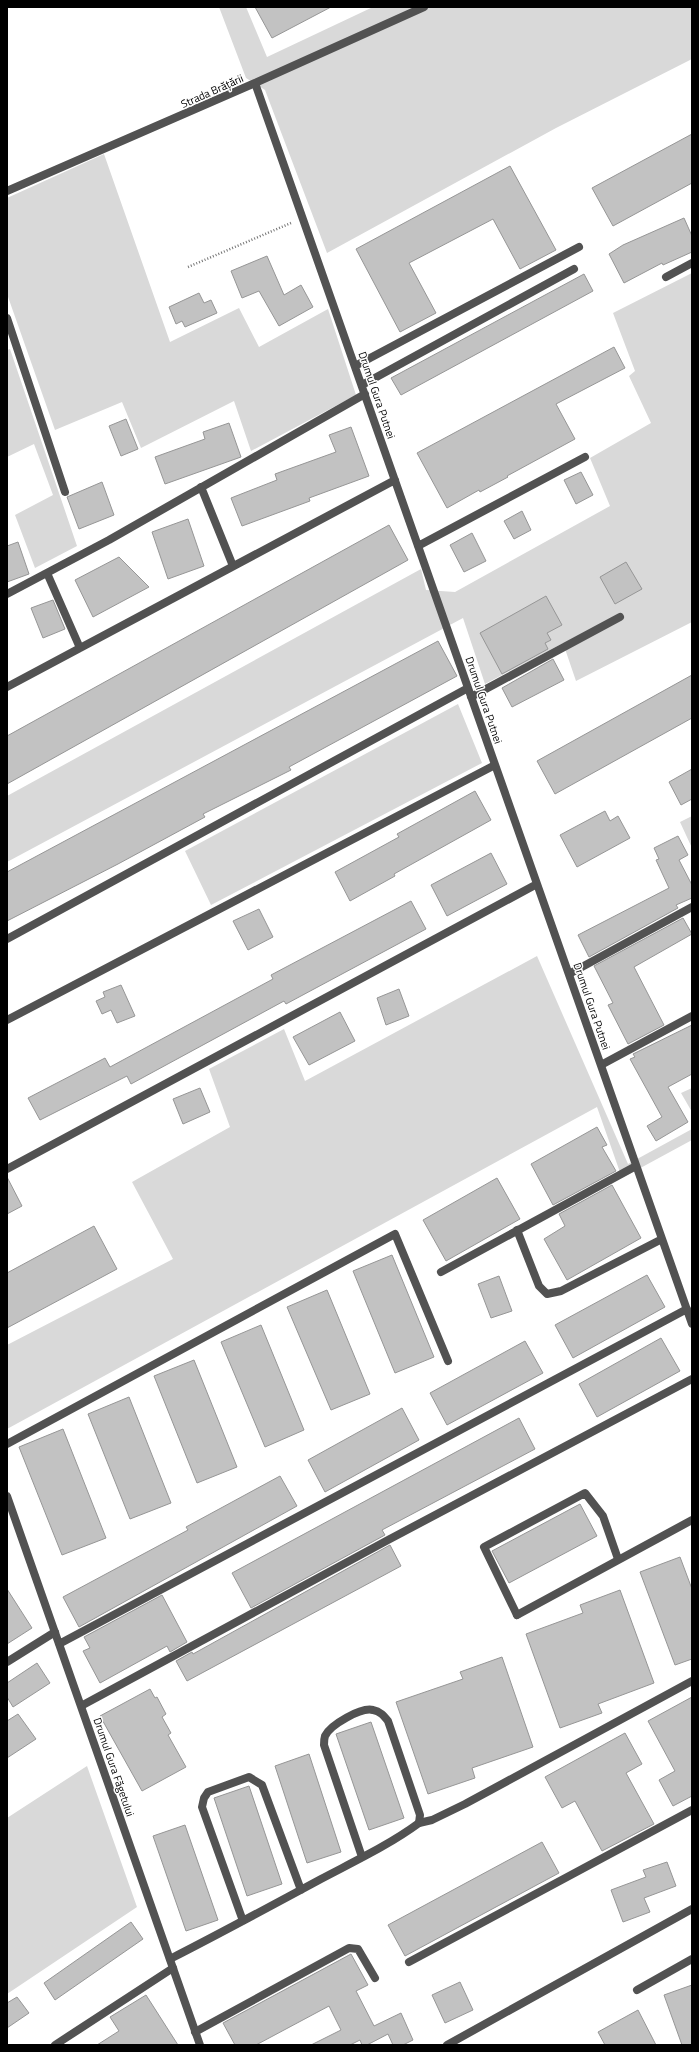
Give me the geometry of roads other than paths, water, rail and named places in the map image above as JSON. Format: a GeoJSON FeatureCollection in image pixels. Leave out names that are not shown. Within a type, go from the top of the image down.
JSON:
{"type":"FeatureCollection","features":[{"type":"Feature","properties":{"kind":"street","name":"Strada Brățării"},"geometry":{"type":"LineString","coordinates":[[7,192],[424,7]]}},
{"type":"Feature","properties":{"kind":"street","name":"Drumul Gura Putnei"},"geometry":{"type":"LineString","coordinates":[[255,83],[692,1324]]}},
{"type":"Feature","properties":{"kind":"street"},"geometry":{"type":"LineString","coordinates":[[355,366],[579,247]]}},
{"type":"Feature","properties":{"kind":"street"},"geometry":{"type":"LineString","coordinates":[[666,277],[692,263]]}},
{"type":"Feature","properties":{"kind":"street"},"geometry":{"type":"LineString","coordinates":[[362,385],[574,269]]}},
{"type":"Feature","properties":{"kind":"street"},"geometry":{"type":"LineString","coordinates":[[7,318],[64,492]]}},
{"type":"Feature","properties":{"kind":"street"},"geometry":{"type":"LineString","coordinates":[[7,594],[365,394]]}},
{"type":"Feature","properties":{"kind":"street"},"geometry":{"type":"LineString","coordinates":[[418,546],[585,457]]}},
{"type":"Feature","properties":{"kind":"street"},"geometry":{"type":"LineString","coordinates":[[7,686],[395,480]]}},
{"type":"Feature","properties":{"kind":"street"},"geometry":{"type":"LineString","coordinates":[[200,487],[233,566]]}},
{"type":"Feature","properties":{"kind":"street"},"geometry":{"type":"LineString","coordinates":[[47,573],[80,648]]}},
{"type":"Feature","properties":{"kind":"street"},"geometry":{"type":"LineString","coordinates":[[471,697],[620,617]]}},
{"type":"Feature","properties":{"kind":"street"},"geometry":{"type":"LineString","coordinates":[[7,939],[468,688]]}},
{"type":"Feature","properties":{"kind":"street"},"geometry":{"type":"LineString","coordinates":[[7,1020],[495,765]]}},
{"type":"Feature","properties":{"kind":"street"},"geometry":{"type":"LineString","coordinates":[[7,1169],[537,884]]}},
{"type":"Feature","properties":{"kind":"street"},"geometry":{"type":"LineString","coordinates":[[569,974],[692,907]]}},
{"type":"Feature","properties":{"kind":"street"},"geometry":{"type":"LineString","coordinates":[[601,1065],[692,1016]]}},
{"type":"Feature","properties":{"kind":"street"},"geometry":{"type":"LineString","coordinates":[[441,1272],[636,1166]]}},
{"type":"Feature","properties":{"kind":"street"},"geometry":{"type":"LineString","coordinates":[[517,1230],[539,1286],[547,1294],[561,1291],[662,1239]]}},
{"type":"Feature","properties":{"kind":"street"},"geometry":{"type":"LineString","coordinates":[[7,1444],[394,1234],[448,1361]]}},
{"type":"Feature","properties":{"kind":"street"},"geometry":{"type":"LineString","coordinates":[[59,1644],[686,1309]]}},
{"type":"Feature","properties":{"kind":"street"},"geometry":{"type":"LineString","coordinates":[[81,1706],[395,1536],[692,1379]]}},
{"type":"Feature","properties":{"kind":"street"},"geometry":{"type":"LineString","coordinates":[[618,1560],[603,1516],[585,1493],[484,1547],[517,1615],[692,1520]]}},
{"type":"Feature","properties":{"kind":"street","name":"Drumul Gura Făgetului"},"geometry":{"type":"LineString","coordinates":[[7,1496],[200,2045]]}},
{"type":"Feature","properties":{"kind":"street"},"geometry":{"type":"LineString","coordinates":[[7,1662],[55,1632]]}},
{"type":"Feature","properties":{"kind":"street"},"geometry":{"type":"LineString","coordinates":[[170,1959],[399,1837],[419,1823],[432,1820],[465,1804],[692,1681]]}},
{"type":"Feature","properties":{"kind":"street"},"geometry":{"type":"LineString","coordinates":[[362,1857],[324,1745],[324,1737],[332,1726],[359,1711],[372,1709],[381,1713],[388,1721],[420,1815],[419,1823]]}},
{"type":"Feature","properties":{"kind":"street"},"geometry":{"type":"LineString","coordinates":[[243,1921],[202,1807],[204,1798],[208,1792],[249,1777],[262,1785],[301,1890]]}},
{"type":"Feature","properties":{"kind":"street"},"geometry":{"type":"LineString","coordinates":[[409,1962],[692,1810]]}},
{"type":"Feature","properties":{"kind":"street"},"geometry":{"type":"LineString","coordinates":[[447,2045],[692,1909]]}},
{"type":"Feature","properties":{"kind":"street"},"geometry":{"type":"LineString","coordinates":[[195,2032],[349,1948],[358,1949],[375,1978]]}},
{"type":"Feature","properties":{"kind":"street"},"geometry":{"type":"LineString","coordinates":[[637,1990],[692,1959]]}},
{"type":"Feature","properties":{"kind":"street"},"geometry":{"type":"LineString","coordinates":[[54,2045],[173,1968]]}}]}
